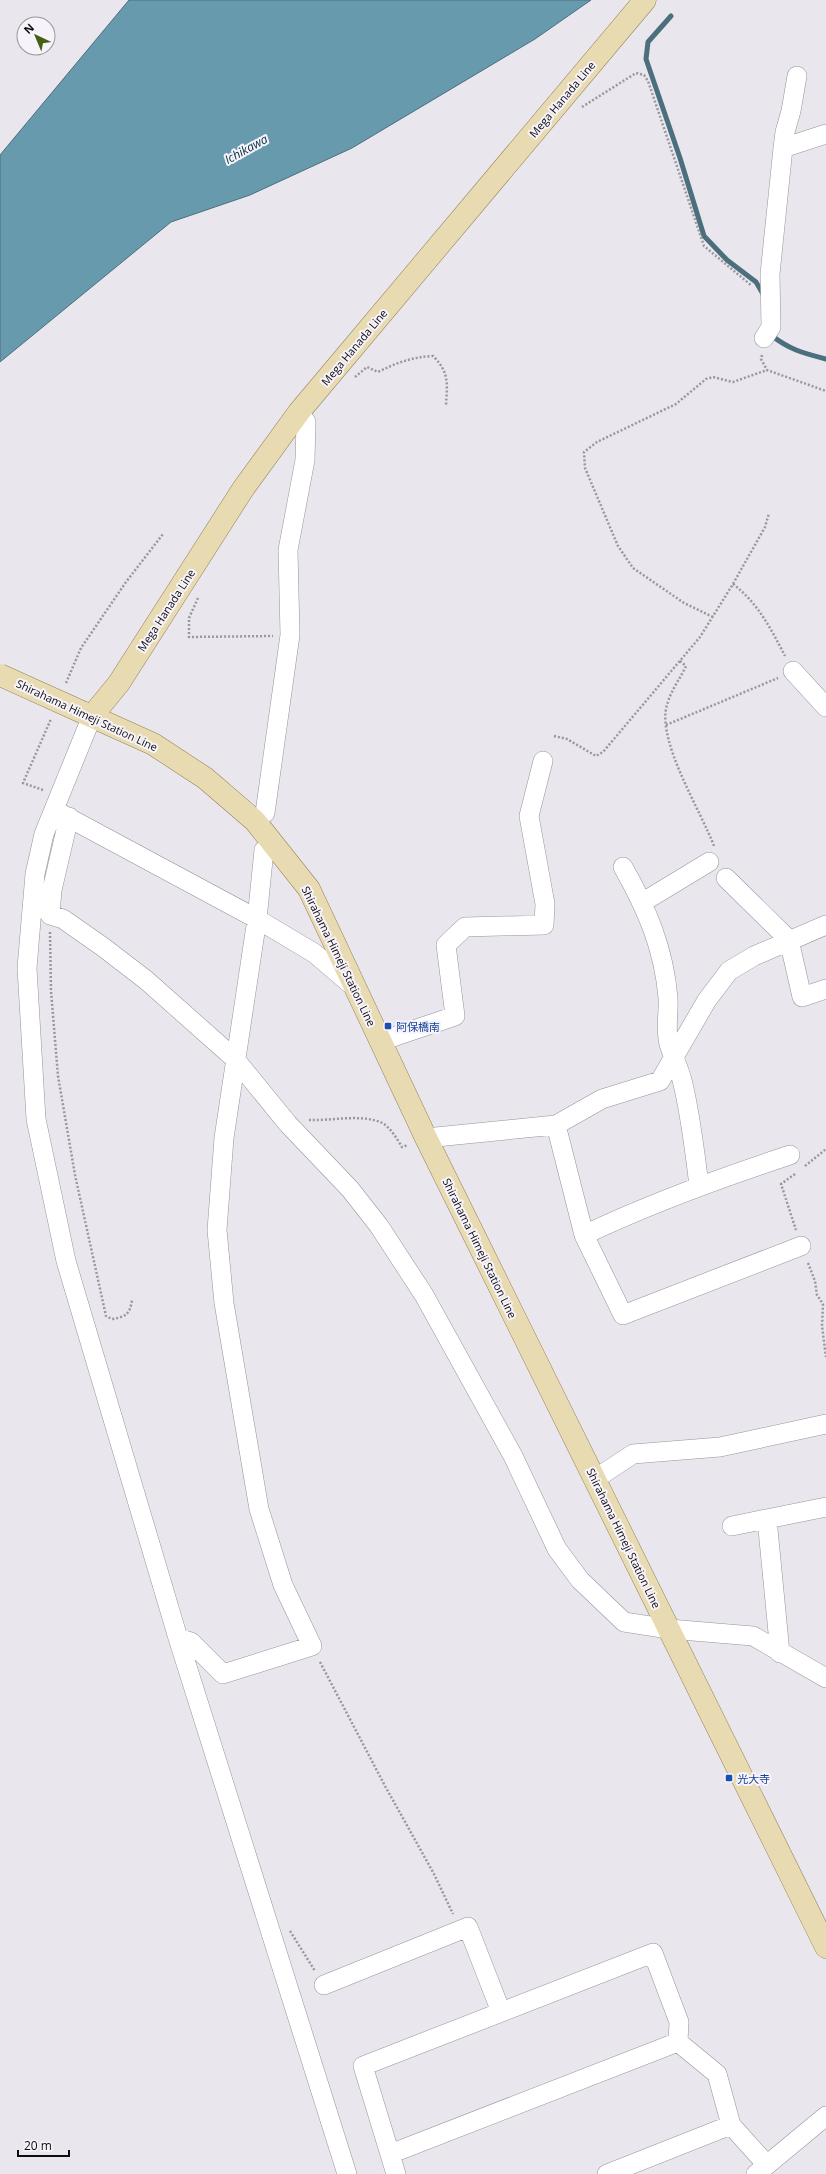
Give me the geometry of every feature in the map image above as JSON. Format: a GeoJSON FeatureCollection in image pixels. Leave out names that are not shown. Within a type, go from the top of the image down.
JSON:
{"type":"FeatureCollection","features":[{"type":"Feature","properties":{"kind":"main road","name":"Mega Hanada Line"},"geometry":{"type":"LineString","coordinates":[[87,714],[119,683],[243,489],[299,412],[645,0]]}},
{"type":"Feature","properties":{"kind":"main road","name":"Shirahama Himeji Station Line"},"geometry":{"type":"LineString","coordinates":[[0,674],[153,744],[205,778],[255,821],[309,889],[426,1138],[826,1947]]}},
{"type":"Feature","properties":{"kind":"street"},"geometry":{"type":"LineString","coordinates":[[767,332],[770,274],[783,148],[797,76]]}},
{"type":"Feature","properties":{"kind":"street"},"geometry":{"type":"LineString","coordinates":[[783,148],[826,134]]}},
{"type":"Feature","properties":{"kind":"street"},"geometry":{"type":"LineString","coordinates":[[265,813],[290,635],[288,550],[305,460],[306,422],[299,412]]}},
{"type":"Feature","properties":{"kind":"street"},"geometry":{"type":"LineString","coordinates":[[793,671],[826,707]]}},
{"type":"Feature","properties":{"kind":"street"},"geometry":{"type":"LineString","coordinates":[[87,714],[61,807],[50,915],[63,919],[104,947],[146,980],[235,1059],[288,1124],[350,1189],[379,1226],[424,1295],[514,1456],[557,1549],[580,1580],[624,1622],[669,1629],[753,1636],[780,1653],[826,1678]]}},
{"type":"Feature","properties":{"kind":"street"},"geometry":{"type":"LineString","coordinates":[[381,1041],[455,1016],[446,945],[465,927],[544,925],[545,904],[529,816],[543,761]]}},
{"type":"Feature","properties":{"kind":"street"},"geometry":{"type":"LineString","coordinates":[[61,807],[314,953],[357,990]]}},
{"type":"Feature","properties":{"kind":"street"},"geometry":{"type":"LineString","coordinates":[[61,807],[44,834],[35,874],[27,968],[36,1119],[66,1262],[178,1638],[347,2174]]}},
{"type":"Feature","properties":{"kind":"street"},"geometry":{"type":"LineString","coordinates":[[178,1638],[191,1642],[223,1674],[312,1646],[283,1585],[259,1509],[224,1303],[217,1230],[224,1138],[257,919],[264,850]]}},
{"type":"Feature","properties":{"kind":"street"},"geometry":{"type":"LineString","coordinates":[[643,902],[712,856]]}},
{"type":"Feature","properties":{"kind":"street"},"geometry":{"type":"LineString","coordinates":[[623,867],[643,902],[660,949],[668,999],[667,1023],[669,1043],[682,1082],[690,1118],[698,1186]]}},
{"type":"Feature","properties":{"kind":"street"},"geometry":{"type":"LineString","coordinates":[[726,878],[789,940],[802,997],[826,989]]}},
{"type":"Feature","properties":{"kind":"street"},"geometry":{"type":"LineString","coordinates":[[426,1138],[556,1125],[602,1099],[660,1081],[707,1000],[729,971],[754,956],[826,925]]}},
{"type":"Feature","properties":{"kind":"street"},"geometry":{"type":"LineString","coordinates":[[556,1125],[584,1235],[623,1315],[801,1246]]}},
{"type":"Feature","properties":{"kind":"street"},"geometry":{"type":"LineString","coordinates":[[584,1235],[625,1215],[698,1186],[790,1155]]}},
{"type":"Feature","properties":{"kind":"street"},"geometry":{"type":"LineString","coordinates":[[595,1479],[633,1454],[720,1447],[826,1424]]}},
{"type":"Feature","properties":{"kind":"street"},"geometry":{"type":"LineString","coordinates":[[732,1526],[826,1507]]}},
{"type":"Feature","properties":{"kind":"street"},"geometry":{"type":"LineString","coordinates":[[767,1519],[780,1653]]}},
{"type":"Feature","properties":{"kind":"street"},"geometry":{"type":"LineString","coordinates":[[324,1985],[468,1927],[501,2012]]}},
{"type":"Feature","properties":{"kind":"street"},"geometry":{"type":"LineString","coordinates":[[396,2174],[362,2066],[653,1953],[679,2022],[678,2042]]}},
{"type":"Feature","properties":{"kind":"street"},"geometry":{"type":"LineString","coordinates":[[678,2042],[717,2074],[731,2125],[761,2169],[826,2116]]}},
{"type":"Feature","properties":{"kind":"street"},"geometry":{"type":"LineString","coordinates":[[390,2154],[678,2042]]}},
{"type":"Feature","properties":{"kind":"street"},"geometry":{"type":"LineString","coordinates":[[607,2174],[731,2125]]}},
{"type":"Feature","properties":{"kind":"path"},"geometry":{"type":"LineString","coordinates":[[580,108],[636,73],[644,75],[648,81],[661,118],[704,246],[754,289]]}},
{"type":"Feature","properties":{"kind":"path"},"geometry":{"type":"LineString","coordinates":[[766,370],[762,359],[767,332]]}},
{"type":"Feature","properties":{"kind":"path"},"geometry":{"type":"LineString","coordinates":[[350,382],[367,367],[378,372],[398,362],[416,357],[433,356],[441,364],[447,377],[446,406]]}},
{"type":"Feature","properties":{"kind":"path"},"geometry":{"type":"LineString","coordinates":[[713,617],[684,603],[633,568],[618,546],[585,468],[584,452],[597,442],[676,404],[706,379],[713,378],[733,382],[766,370],[826,391]]}},
{"type":"Feature","properties":{"kind":"path"},"geometry":{"type":"LineString","coordinates":[[554,736],[567,739],[596,756],[603,752],[700,637],[734,584],[765,527],[769,513]]}},
{"type":"Feature","properties":{"kind":"path"},"geometry":{"type":"LineString","coordinates":[[63,691],[81,648],[126,582],[163,534]]}},
{"type":"Feature","properties":{"kind":"path"},"geometry":{"type":"LineString","coordinates":[[666,725],[793,671],[757,607],[744,592],[734,584]]}},
{"type":"Feature","properties":{"kind":"path"},"geometry":{"type":"LineString","coordinates":[[201,592],[189,618],[189,637],[290,635]]}},
{"type":"Feature","properties":{"kind":"path"},"geometry":{"type":"LineString","coordinates":[[680,661],[686,666],[673,689],[666,706],[666,725],[669,741],[684,782],[706,822],[712,856]]}},
{"type":"Feature","properties":{"kind":"path"},"geometry":{"type":"LineString","coordinates":[[54,712],[23,783],[61,807]]}},
{"type":"Feature","properties":{"kind":"path"},"geometry":{"type":"LineString","coordinates":[[50,915],[52,991],[58,1076],[75,1175],[106,1316],[112,1319],[124,1317],[130,1310],[132,1300]]}},
{"type":"Feature","properties":{"kind":"path"},"geometry":{"type":"LineString","coordinates":[[288,1124],[298,1119],[326,1121],[360,1119],[381,1122],[395,1136],[402,1147],[426,1138]]}},
{"type":"Feature","properties":{"kind":"path"},"geometry":{"type":"LineString","coordinates":[[312,1646],[370,1758],[434,1874],[461,1930]]}},
{"type":"Feature","properties":{"kind":"path"},"geometry":{"type":"LineString","coordinates":[[288,1926],[324,1985]]}},
{"type":"Feature","properties":{"kind":"water","name":"Ichikawa"},"geometry":{"type":"Polygon","coordinates":[[[129,0],[591,0],[535,39],[352,148],[250,195],[171,222],[0,362],[0,155],[129,0]]]}},
{"type":"Feature","properties":{"kind":"waterway"},"geometry":{"type":"LineString","coordinates":[[671,16],[648,42],[646,59],[680,158],[704,236],[727,260],[756,282],[763,294]]}},
{"type":"Feature","properties":{"kind":"waterway"},"geometry":{"type":"LineString","coordinates":[[771,335],[784,344],[797,350],[826,359]]}},
{"type":"Feature","properties":{"kind":"place","name":"阿保橋南"},"geometry":{"type":"Point","coordinates":[388,1026]}},
{"type":"Feature","properties":{"kind":"place","name":"光大寺"},"geometry":{"type":"Point","coordinates":[729,1778]}}]}
